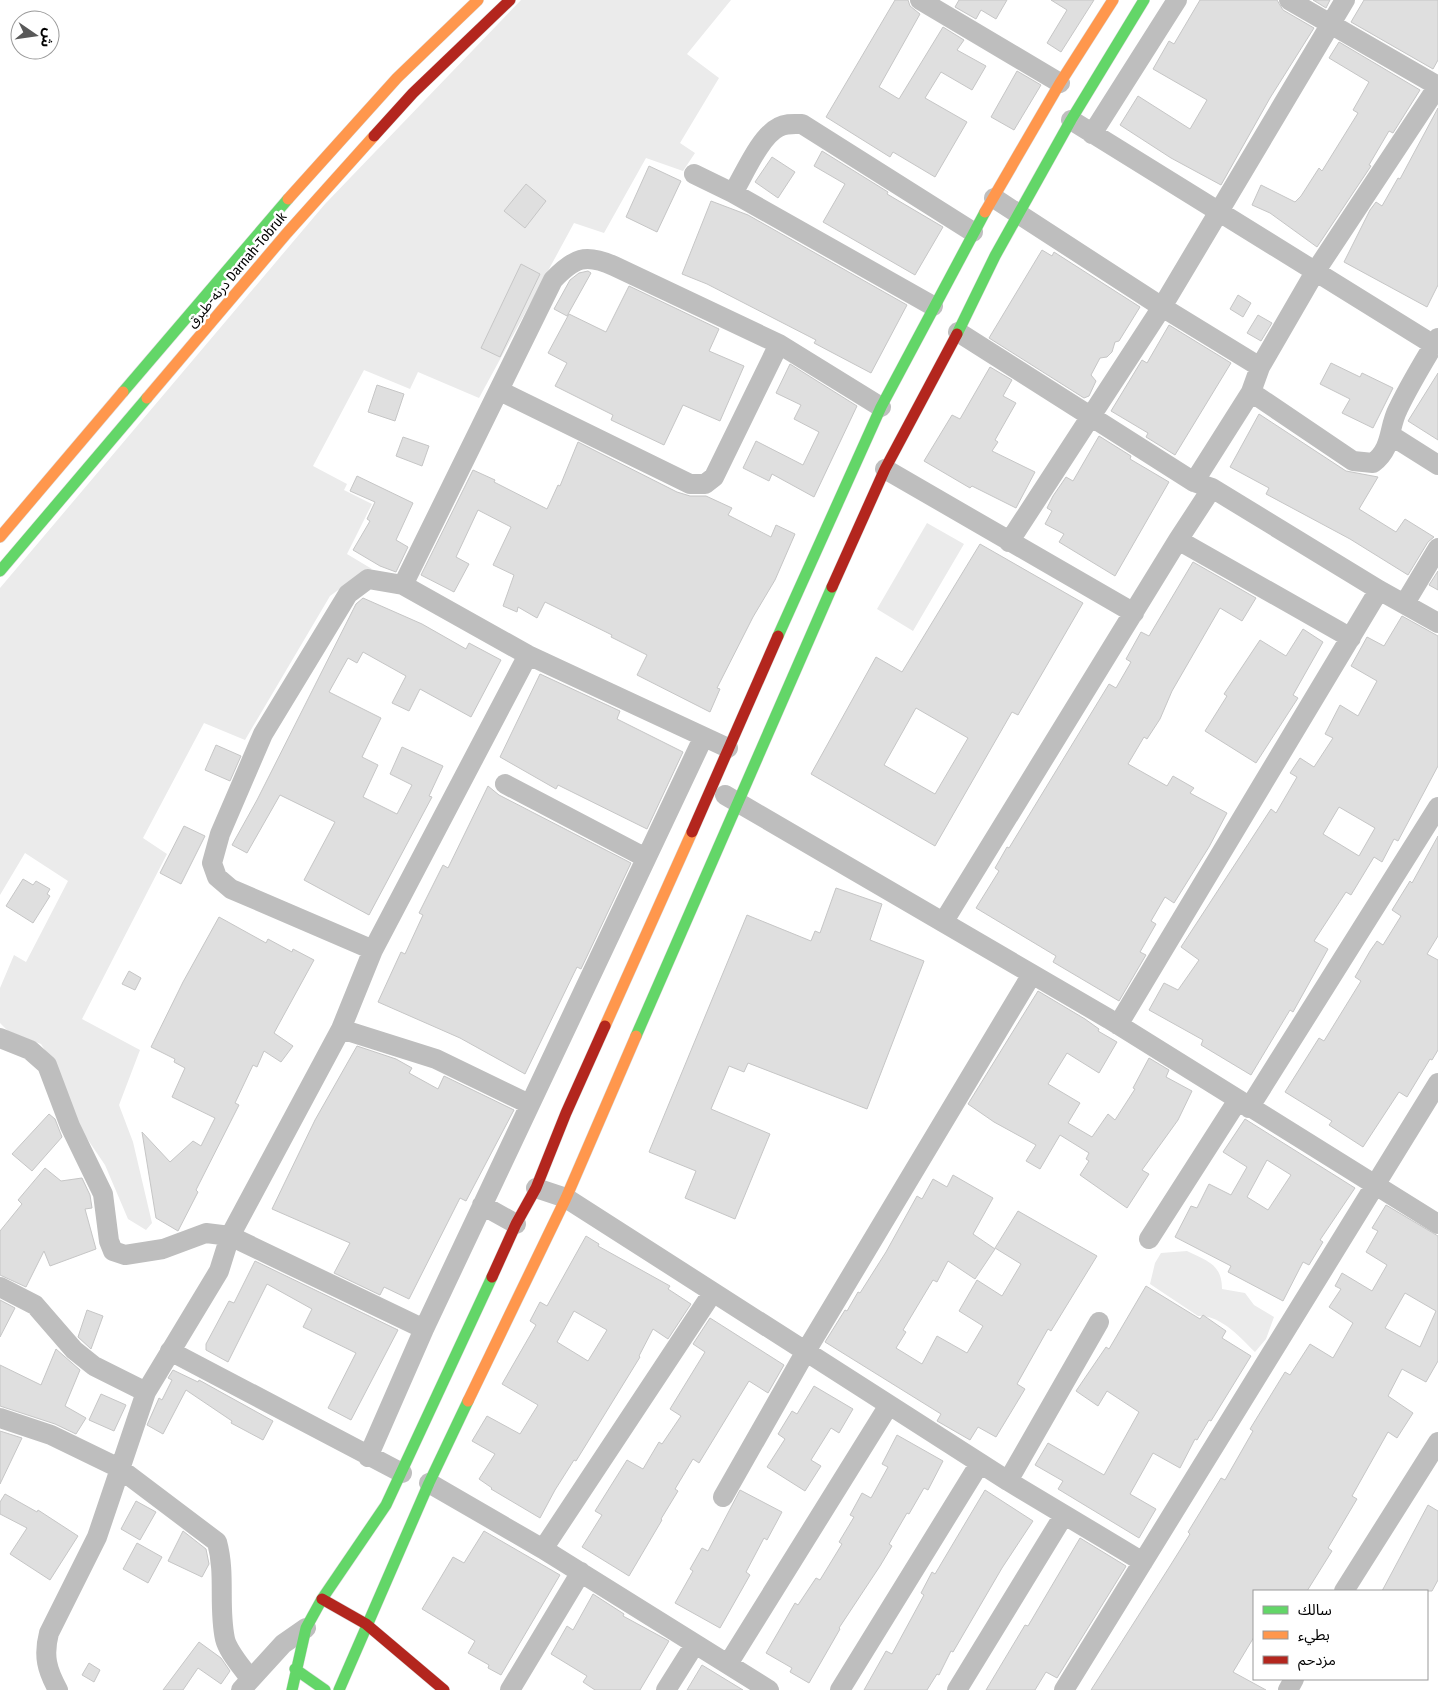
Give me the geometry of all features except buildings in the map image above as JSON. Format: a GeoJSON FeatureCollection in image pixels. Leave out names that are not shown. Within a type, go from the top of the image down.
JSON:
{"type":"FeatureCollection","features":[{"type":"Feature","properties":{"kind":"main road","name":"درنه-طبرق Darnah-Tobruk"},"geometry":{"type":"LineString","coordinates":[[0,537],[270,218],[397,78],[478,0]]}},
{"type":"Feature","properties":{"kind":"main road","name":"درنه-طبرق Darnah-Tobruk"},"geometry":{"type":"LineString","coordinates":[[0,571],[287,233],[413,93],[510,0]]}},
{"type":"Feature","properties":{"kind":"main road"},"geometry":{"type":"LineString","coordinates":[[292,1690],[295,1669],[306,1628],[322,1599],[349,1558],[369,1533],[402,1473],[516,1224],[536,1188],[566,1113],[880,407],[973,232],[1060,82],[1113,0]]}},
{"type":"Feature","properties":{"kind":"main road"},"geometry":{"type":"LineString","coordinates":[[339,1690],[366,1624],[430,1483],[566,1198],[737,801],[885,469],[958,332],[995,256],[1071,120],[1144,0]]}},
{"type":"Feature","properties":{"kind":"main road"},"geometry":{"type":"LineString","coordinates":[[322,1599],[366,1624],[444,1690]]}},
{"type":"Feature","properties":{"kind":"main road"},"geometry":{"type":"LineString","coordinates":[[295,1669],[325,1690]]}},
{"type":"Feature","properties":{"kind":"street"},"geometry":{"type":"LineString","coordinates":[[920,0],[1060,82]]}},
{"type":"Feature","properties":{"kind":"street"},"geometry":{"type":"LineString","coordinates":[[1092,134],[1177,0]]}},
{"type":"Feature","properties":{"kind":"street"},"geometry":{"type":"LineString","coordinates":[[944,921],[1178,540],[1203,485],[1252,392],[1260,367],[1315,272],[1438,86],[1332,23],[1289,0]]}},
{"type":"Feature","properties":{"kind":"street"},"geometry":{"type":"LineString","coordinates":[[1008,542],[1162,307],[1345,0]]}},
{"type":"Feature","properties":{"kind":"street"},"geometry":{"type":"LineString","coordinates":[[1071,120],[1219,210],[1315,272],[1436,341],[1397,410],[1392,436],[1381,457],[1373,463],[1352,461],[1252,392]]}},
{"type":"Feature","properties":{"kind":"street"},"geometry":{"type":"LineString","coordinates":[[733,193],[763,142],[777,128],[785,124],[802,124],[973,232]]}},
{"type":"Feature","properties":{"kind":"street"},"geometry":{"type":"LineString","coordinates":[[694,174],[733,193],[933,306]]}},
{"type":"Feature","properties":{"kind":"street"},"geometry":{"type":"LineString","coordinates":[[994,198],[1162,307],[1260,367]]}},
{"type":"Feature","properties":{"kind":"street"},"geometry":{"type":"LineString","coordinates":[[403,585],[553,280],[569,264],[583,259],[598,259],[606,262],[779,344],[880,407]]}},
{"type":"Feature","properties":{"kind":"street"},"geometry":{"type":"LineString","coordinates":[[958,332],[1203,485],[1379,590],[1438,622]]}},
{"type":"Feature","properties":{"kind":"street"},"geometry":{"type":"LineString","coordinates":[[500,391],[690,484],[705,484],[714,477],[779,344]]}},
{"type":"Feature","properties":{"kind":"street"},"geometry":{"type":"LineString","coordinates":[[1392,436],[1438,465]]}},
{"type":"Feature","properties":{"kind":"street"},"geometry":{"type":"LineString","coordinates":[[885,469],[1008,542],[1134,613]]}},
{"type":"Feature","properties":{"kind":"street"},"geometry":{"type":"LineString","coordinates":[[1178,540],[1351,638]]}},
{"type":"Feature","properties":{"kind":"street"},"geometry":{"type":"LineString","coordinates":[[1405,604],[1438,548]]}},
{"type":"Feature","properties":{"kind":"street"},"geometry":{"type":"LineString","coordinates":[[373,950],[230,889],[217,878],[212,863],[220,834],[263,734],[348,594],[368,579],[403,585],[528,655],[728,748]]}},
{"type":"Feature","properties":{"kind":"street"},"geometry":{"type":"LineString","coordinates":[[1118,1025],[1379,590]]}},
{"type":"Feature","properties":{"kind":"street"},"geometry":{"type":"LineString","coordinates":[[58,1690],[48,1672],[44,1650],[48,1633],[96,1537],[146,1392],[219,1271],[230,1236],[341,1029],[373,950],[528,655]]}},
{"type":"Feature","properties":{"kind":"street"},"geometry":{"type":"LineString","coordinates":[[368,1457],[424,1329],[529,1104],[704,738]]}},
{"type":"Feature","properties":{"kind":"street"},"geometry":{"type":"LineString","coordinates":[[505,784],[646,858]]}},
{"type":"Feature","properties":{"kind":"street"},"geometry":{"type":"LineString","coordinates":[[711,788],[737,801],[944,921],[1118,1025],[1438,1224]]}},
{"type":"Feature","properties":{"kind":"street"},"geometry":{"type":"LineString","coordinates":[[1149,1239],[1244,1104],[1438,807]]}},
{"type":"Feature","properties":{"kind":"street"},"geometry":{"type":"LineString","coordinates":[[723,1497],[806,1352],[1032,974]]}},
{"type":"Feature","properties":{"kind":"street"},"geometry":{"type":"LineString","coordinates":[[341,1029],[436,1059],[529,1104]]}},
{"type":"Feature","properties":{"kind":"street"},"geometry":{"type":"LineString","coordinates":[[0,1038],[30,1050],[47,1065],[70,1126],[103,1194],[110,1241],[114,1251],[126,1255],[163,1249],[206,1233],[230,1236],[424,1329]]}},
{"type":"Feature","properties":{"kind":"street"},"geometry":{"type":"LineString","coordinates":[[1064,1690],[1438,1083]]}},
{"type":"Feature","properties":{"kind":"street"},"geometry":{"type":"LineString","coordinates":[[536,1188],[566,1198],[1008,1481],[1143,1562]]}},
{"type":"Feature","properties":{"kind":"street"},"geometry":{"type":"LineString","coordinates":[[482,1205],[516,1224]]}},
{"type":"Feature","properties":{"kind":"street"},"geometry":{"type":"LineString","coordinates":[[0,1287],[35,1305],[74,1350],[94,1366],[146,1392]]}},
{"type":"Feature","properties":{"kind":"street"},"geometry":{"type":"LineString","coordinates":[[543,1549],[713,1292]]}},
{"type":"Feature","properties":{"kind":"street"},"geometry":{"type":"LineString","coordinates":[[1008,1481],[1099,1322]]}},
{"type":"Feature","properties":{"kind":"street"},"geometry":{"type":"LineString","coordinates":[[170,1351],[368,1457],[402,1473]]}},
{"type":"Feature","properties":{"kind":"street"},"geometry":{"type":"LineString","coordinates":[[728,1664],[889,1405]]}},
{"type":"Feature","properties":{"kind":"street"},"geometry":{"type":"LineString","coordinates":[[0,1418],[50,1435],[119,1468],[217,1542],[222,1561],[222,1605],[225,1642],[245,1685],[284,1644],[306,1628]]}},
{"type":"Feature","properties":{"kind":"street"},"geometry":{"type":"LineString","coordinates":[[1345,1590],[1438,1442]]}},
{"type":"Feature","properties":{"kind":"street"},"geometry":{"type":"LineString","coordinates":[[840,1690],[980,1463]]}},
{"type":"Feature","properties":{"kind":"street"},"geometry":{"type":"LineString","coordinates":[[430,1483],[581,1572],[769,1690]]}},
{"type":"Feature","properties":{"kind":"street"},"geometry":{"type":"LineString","coordinates":[[957,1690],[1064,1515]]}},
{"type":"Feature","properties":{"kind":"street"},"geometry":{"type":"LineString","coordinates":[[514,1688],[581,1572]]}},
{"type":"Feature","properties":{"kind":"street"},"geometry":{"type":"LineString","coordinates":[[666,1690],[695,1644]]}},
{"type":"Feature","properties":{"kind":"shaded area"},"geometry":{"type":"Polygon","coordinates":[[[521,0],[731,0],[687,54],[719,78],[680,143],[695,153],[683,171],[646,158],[604,233],[574,223],[479,398],[418,372],[410,389],[364,370],[313,466],[347,484],[344,490],[372,504],[347,554],[372,569],[360,574],[330,596],[245,740],[204,723],[143,838],[167,854],[82,1019],[140,1050],[119,1105],[133,1142],[152,1223],[146,1230],[128,1219],[105,1165],[67,1109],[54,1064],[41,1044],[9,1032],[0,1023],[0,988],[14,955],[26,962],[68,881],[25,853],[0,895],[0,588],[325,204],[521,0]]]}},
{"type":"Feature","properties":{"kind":"shaded area"},"geometry":{"type":"Polygon","coordinates":[[[927,523],[964,544],[913,631],[877,609],[927,523]]]}},
{"type":"Feature","properties":{"kind":"shaded area"},"geometry":{"type":"Polygon","coordinates":[[[1187,1251],[1212,1264],[1219,1274],[1222,1289],[1245,1293],[1254,1305],[1274,1317],[1266,1339],[1255,1352],[1230,1328],[1206,1316],[1198,1316],[1150,1284],[1155,1263],[1161,1253],[1187,1251]]]}},
{"type":"Feature","properties":{"kind":"traffic: fast"},"geometry":{"type":"LineString","coordinates":[[957,334],[995,256],[1071,120],[1144,0]]}},
{"type":"Feature","properties":{"kind":"traffic: fast"},"geometry":{"type":"LineString","coordinates":[[123,392],[288,199]]}},
{"type":"Feature","properties":{"kind":"traffic: fast"},"geometry":{"type":"LineString","coordinates":[[778,636],[881,407],[985,212]]}},
{"type":"Feature","properties":{"kind":"traffic: fast"},"geometry":{"type":"LineString","coordinates":[[0,571],[147,398]]}},
{"type":"Feature","properties":{"kind":"traffic: fast"},"geometry":{"type":"LineString","coordinates":[[636,1036],[832,587]]}},
{"type":"Feature","properties":{"kind":"traffic: fast"},"geometry":{"type":"LineString","coordinates":[[292,1690],[306,1628],[322,1599],[386,1505],[492,1277]]}},
{"type":"Feature","properties":{"kind":"traffic: fast"},"geometry":{"type":"LineString","coordinates":[[339,1690],[429,1483],[468,1401]]}},
{"type":"Feature","properties":{"kind":"traffic: fast"},"geometry":{"type":"LineString","coordinates":[[295,1669],[325,1690]]}},
{"type":"Feature","properties":{"kind":"traffic: slow"},"geometry":{"type":"LineString","coordinates":[[288,199],[397,78],[478,0]]}},
{"type":"Feature","properties":{"kind":"traffic: slow"},"geometry":{"type":"LineString","coordinates":[[985,212],[1060,83],[1113,0]]}},
{"type":"Feature","properties":{"kind":"traffic: slow"},"geometry":{"type":"LineString","coordinates":[[147,398],[287,233],[374,136]]}},
{"type":"Feature","properties":{"kind":"traffic: slow"},"geometry":{"type":"LineString","coordinates":[[0,537],[123,392]]}},
{"type":"Feature","properties":{"kind":"traffic: slow"},"geometry":{"type":"LineString","coordinates":[[605,1026],[692,832]]}},
{"type":"Feature","properties":{"kind":"traffic: slow"},"geometry":{"type":"LineString","coordinates":[[468,1401],[566,1198],[636,1036]]}},
{"type":"Feature","properties":{"kind":"traffic: jam"},"geometry":{"type":"LineString","coordinates":[[374,136],[413,93],[510,0]]}},
{"type":"Feature","properties":{"kind":"traffic: jam"},"geometry":{"type":"LineString","coordinates":[[832,587],[885,469],[957,334]]}},
{"type":"Feature","properties":{"kind":"traffic: jam"},"geometry":{"type":"LineString","coordinates":[[692,832],[778,636]]}},
{"type":"Feature","properties":{"kind":"traffic: jam"},"geometry":{"type":"LineString","coordinates":[[492,1277],[516,1224],[536,1188],[566,1113],[605,1026]]}},
{"type":"Feature","properties":{"kind":"traffic: jam"},"geometry":{"type":"LineString","coordinates":[[322,1599],[366,1624],[444,1690]]}}]}
